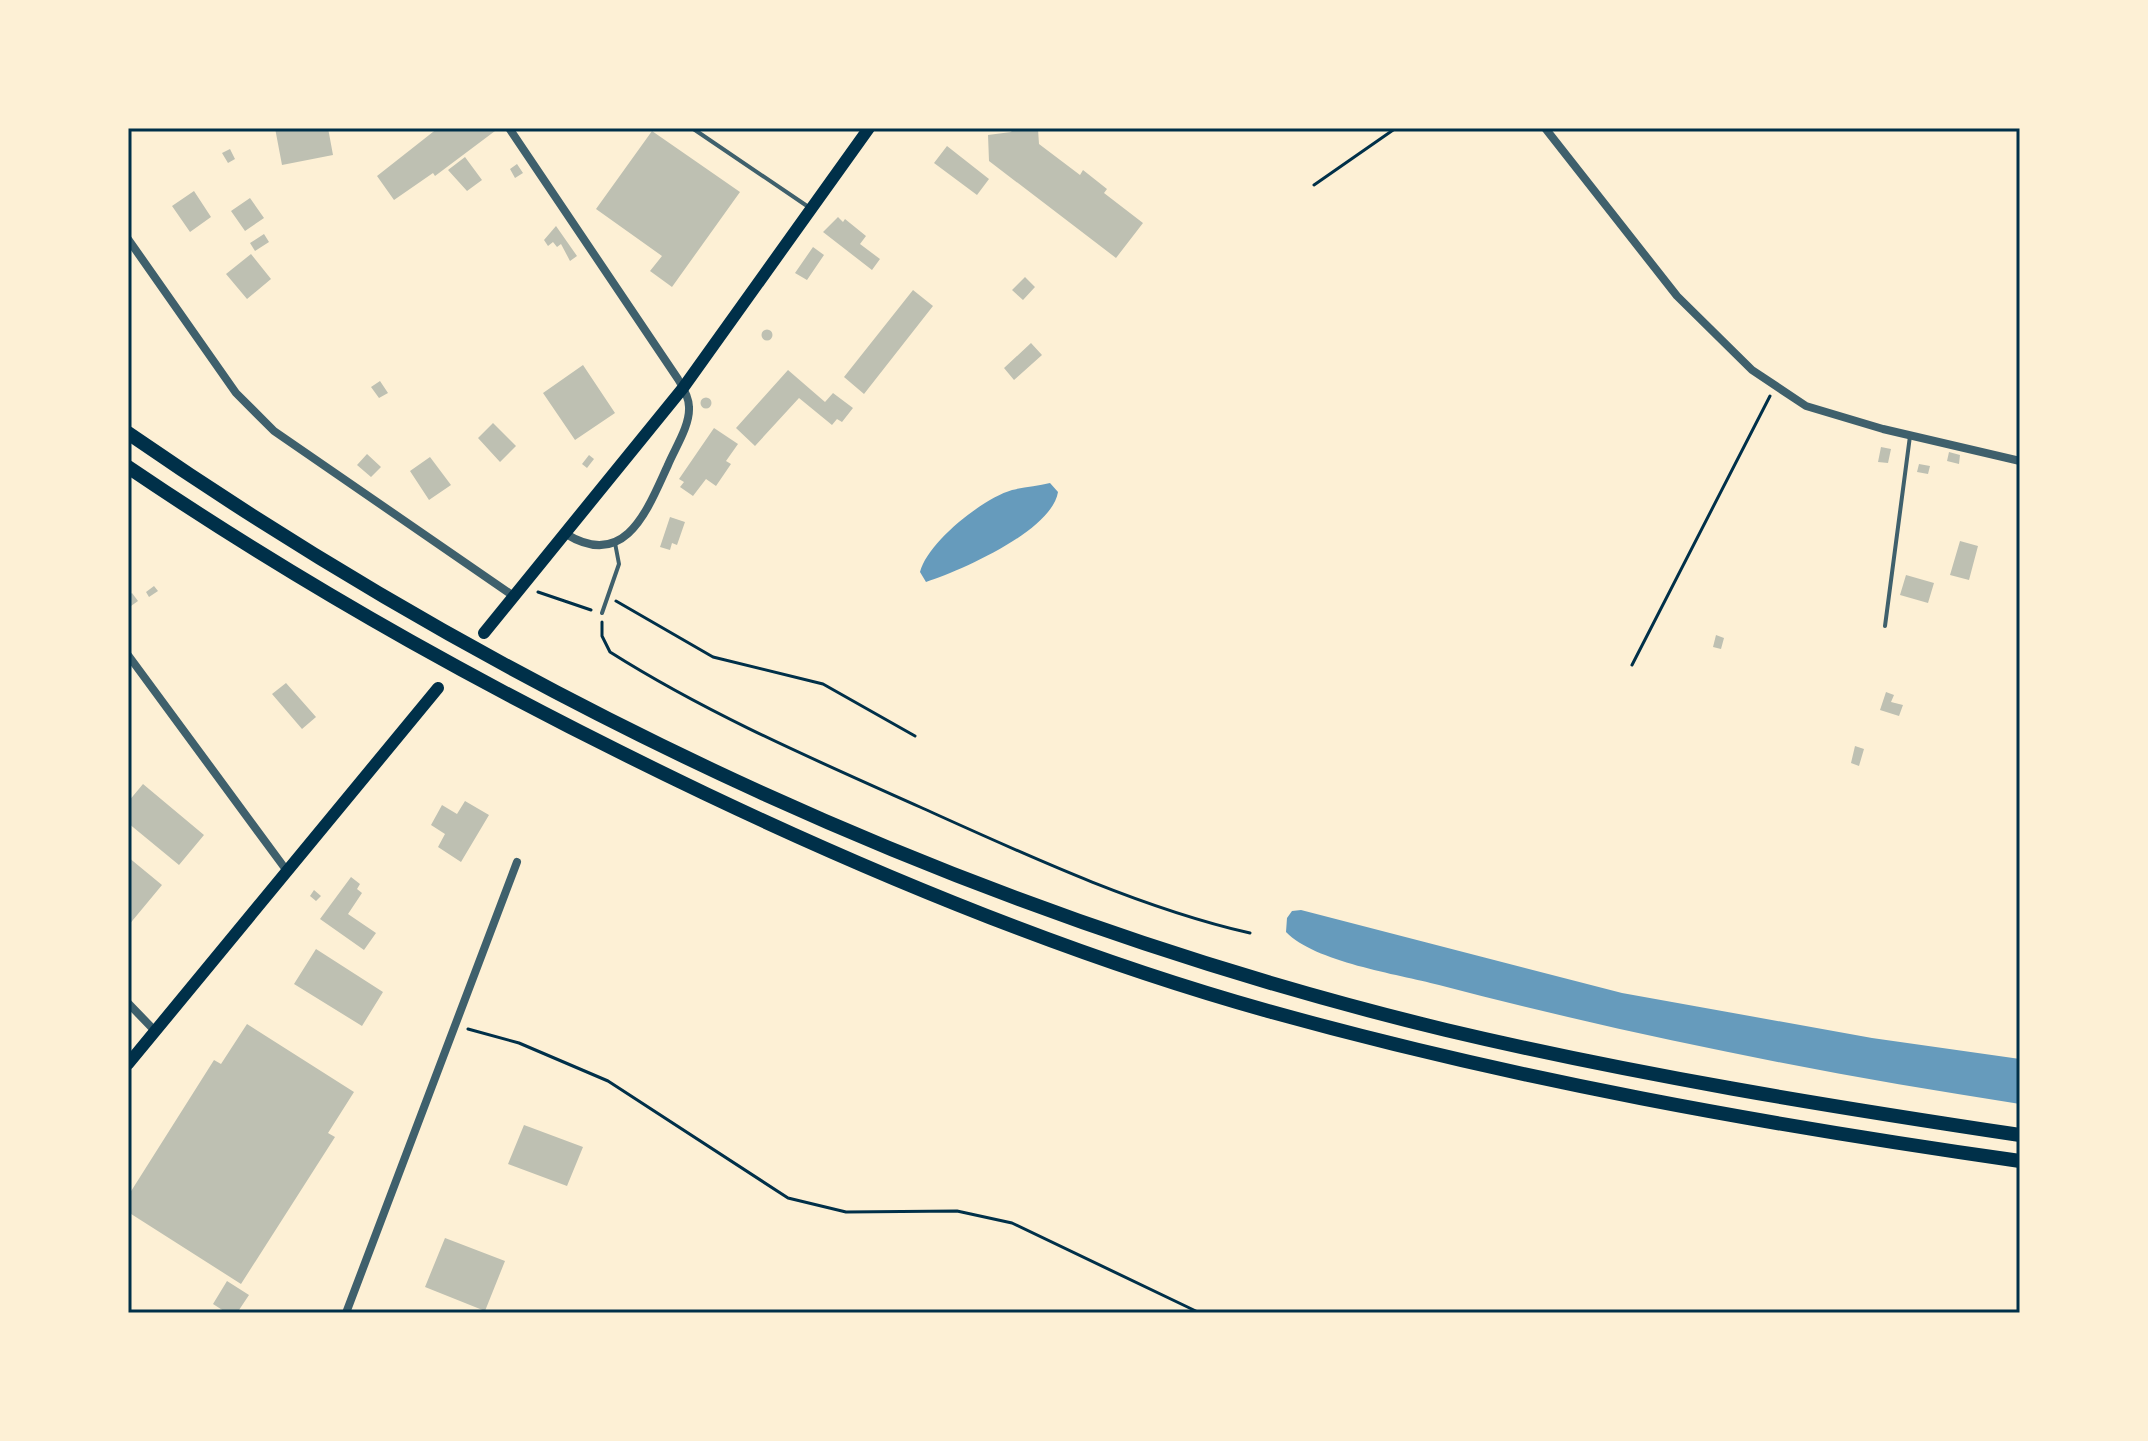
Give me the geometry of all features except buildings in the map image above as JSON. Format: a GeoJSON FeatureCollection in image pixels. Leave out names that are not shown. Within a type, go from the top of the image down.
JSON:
{"type":"FeatureCollection","features":[{"type":"Feature","properties":{"kind":"highway"},"geometry":{"type":"LineString","coordinates":[[128,433],[342,573],[478,651],[631,731],[782,802],[965,878],[1114,932],[1272,983],[1442,1029],[1693,1083],[2020,1135]]}},
{"type":"Feature","properties":{"kind":"highway"},"geometry":{"type":"LineString","coordinates":[[128,467],[357,614],[602,744],[876,870],[1101,958],[1267,1010],[1621,1096],[2020,1161]]}},
{"type":"Feature","properties":{"kind":"main road"},"geometry":{"type":"LineString","coordinates":[[484,633],[683,388],[869,128]]}},
{"type":"Feature","properties":{"kind":"main road"},"geometry":{"type":"LineString","coordinates":[[128,1064],[438,688]]}},
{"type":"Feature","properties":{"kind":"street"},"geometry":{"type":"LineString","coordinates":[[509,128],[683,388],[689,403],[686,424],[645,514],[632,531],[615,543],[596,546],[566,534]]}},
{"type":"Feature","properties":{"kind":"street"},"geometry":{"type":"LineString","coordinates":[[1545,128],[1677,296],[1752,370],[1806,406],[1910,436],[2020,461]]}},
{"type":"Feature","properties":{"kind":"street"},"geometry":{"type":"LineString","coordinates":[[128,239],[236,393],[274,431],[519,592]]}},
{"type":"Feature","properties":{"kind":"street"},"geometry":{"type":"LineString","coordinates":[[128,655],[287,871]]}},
{"type":"Feature","properties":{"kind":"street"},"geometry":{"type":"LineString","coordinates":[[346,1313],[517,862]]}},
{"type":"Feature","properties":{"kind":"street"},"geometry":{"type":"LineString","coordinates":[[128,1003],[155,1031]]}},
{"type":"Feature","properties":{"kind":"lane"},"geometry":{"type":"LineString","coordinates":[[692,128],[812,209]]}},
{"type":"Feature","properties":{"kind":"lane"},"geometry":{"type":"LineString","coordinates":[[1885,626],[1910,436]]}},
{"type":"Feature","properties":{"kind":"lane"},"geometry":{"type":"LineString","coordinates":[[602,613],[619,564],[615,543]]}},
{"type":"Feature","properties":{"kind":"path"},"geometry":{"type":"LineString","coordinates":[[1314,185],[1396,128]]}},
{"type":"Feature","properties":{"kind":"path"},"geometry":{"type":"LineString","coordinates":[[1632,665],[1775,386]]}},
{"type":"Feature","properties":{"kind":"path"},"geometry":{"type":"LineString","coordinates":[[519,592],[602,613],[602,636],[610,652],[774,741],[1009,847],[1207,923],[1250,933]]}},
{"type":"Feature","properties":{"kind":"path"},"geometry":{"type":"LineString","coordinates":[[609,597],[713,657],[823,684],[915,736]]}},
{"type":"Feature","properties":{"kind":"path"},"geometry":{"type":"LineString","coordinates":[[455,1026],[519,1043],[608,1081],[788,1198],[846,1212],[957,1211],[1012,1223],[1200,1313]]}},
{"type":"Feature","properties":{"kind":"water"},"geometry":{"type":"Polygon","coordinates":[[[1050,483],[1058,492],[1052,507],[1023,535],[981,559],[926,582],[920,572],[925,560],[958,523],[1000,495],[1050,483]]]}},
{"type":"Feature","properties":{"kind":"water"},"geometry":{"type":"Polygon","coordinates":[[[1301,910],[1622,993],[1872,1038],[2020,1059],[2020,1104],[1728,1052],[1358,966],[1316,951],[1286,932],[1287,918],[1292,911],[1301,910]]]}}]}
